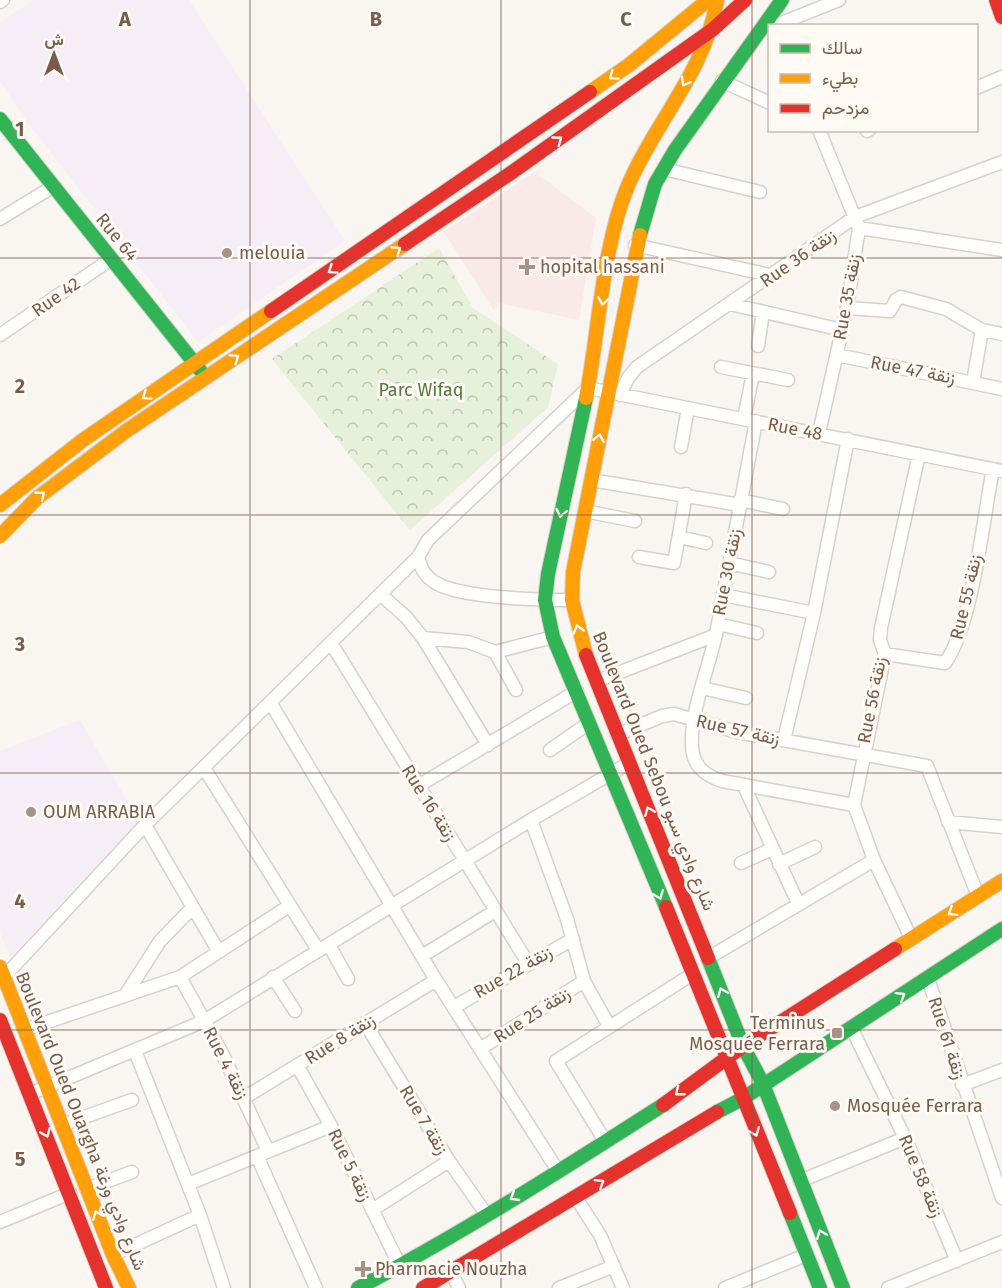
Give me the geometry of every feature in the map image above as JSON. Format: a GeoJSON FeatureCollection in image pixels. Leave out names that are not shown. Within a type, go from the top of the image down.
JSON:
{"type":"FeatureCollection","features":[{"type":"Feature","properties":{"kind":"street"},"geometry":{"type":"LineString","coordinates":[[0,505],[83,440],[628,65],[708,0]]}},
{"type":"Feature","properties":{"kind":"street"},"geometry":{"type":"LineString","coordinates":[[717,0],[712,30],[626,190],[615,229],[588,388],[548,574],[545,600],[553,637],[612,773],[691,975],[820,1288]]}},
{"type":"Feature","properties":{"kind":"street"},"geometry":{"type":"LineString","coordinates":[[1,531],[37,498],[126,431],[525,163],[712,30],[745,0]]}},
{"type":"Feature","properties":{"kind":"street","name":"Boulevard Oued Sebou شارع وادي سبو"},"geometry":{"type":"LineString","coordinates":[[782,0],[765,29],[722,81],[664,169],[643,218],[635,245],[614,394],[591,480],[573,572],[572,600],[587,659],[743,1046],[763,1084],[843,1288]]}},
{"type":"Feature","properties":{"kind":"street"},"geometry":{"type":"LineString","coordinates":[[779,24],[839,0]]}},
{"type":"Feature","properties":{"kind":"street"},"geometry":{"type":"LineString","coordinates":[[996,0],[1002,17]]}},
{"type":"Feature","properties":{"kind":"street"},"geometry":{"type":"LineString","coordinates":[[978,87],[1002,77]]}},
{"type":"Feature","properties":{"kind":"street"},"geometry":{"type":"LineString","coordinates":[[722,81],[768,102]]}},
{"type":"Feature","properties":{"kind":"street","name":"Rue 64"},"geometry":{"type":"LineString","coordinates":[[0,119],[207,377]]}},
{"type":"Feature","properties":{"kind":"street"},"geometry":{"type":"LineString","coordinates":[[820,132],[857,223],[1002,250]]}},
{"type":"Feature","properties":{"kind":"street"},"geometry":{"type":"LineString","coordinates":[[512,146],[525,163]]}},
{"type":"Feature","properties":{"kind":"street","name":"Rue 36 زنقة"},"geometry":{"type":"LineString","coordinates":[[614,394],[636,367],[857,223],[1002,162]]}},
{"type":"Feature","properties":{"kind":"street"},"geometry":{"type":"LineString","coordinates":[[664,169],[760,192]]}},
{"type":"Feature","properties":{"kind":"street"},"geometry":{"type":"LineString","coordinates":[[0,219],[54,186]]}},
{"type":"Feature","properties":{"kind":"street"},"geometry":{"type":"LineString","coordinates":[[438,197],[449,214]]}},
{"type":"Feature","properties":{"kind":"street","name":"Rue 35 زنقة"},"geometry":{"type":"LineString","coordinates":[[819,433],[847,308],[857,223]]}},
{"type":"Feature","properties":{"kind":"street"},"geometry":{"type":"LineString","coordinates":[[635,245],[774,276]]}},
{"type":"Feature","properties":{"kind":"street","name":"Rue 42"},"geometry":{"type":"LineString","coordinates":[[0,335],[111,259]]}},
{"type":"Feature","properties":{"kind":"street"},"geometry":{"type":"LineString","coordinates":[[847,308],[885,312],[892,308],[896,300],[901,297],[946,309],[982,330],[1002,334]]}},
{"type":"Feature","properties":{"kind":"street"},"geometry":{"type":"LineString","coordinates":[[730,304],[842,330]]}},
{"type":"Feature","properties":{"kind":"street"},"geometry":{"type":"LineString","coordinates":[[758,346],[763,312]]}},
{"type":"Feature","properties":{"kind":"street","name":"Rue 47 زنقة"},"geometry":{"type":"LineString","coordinates":[[837,355],[973,381],[982,330]]}},
{"type":"Feature","properties":{"kind":"street"},"geometry":{"type":"LineString","coordinates":[[720,367],[788,380]]}},
{"type":"Feature","properties":{"kind":"street","name":"Rue 30 زنقة"},"geometry":{"type":"LineString","coordinates":[[753,374],[740,502],[717,629],[702,688],[692,745],[698,767],[706,776],[744,786],[854,805]]}},
{"type":"Feature","properties":{"kind":"street"},"geometry":{"type":"LineString","coordinates":[[973,381],[1002,389]]}},
{"type":"Feature","properties":{"kind":"street"},"geometry":{"type":"LineString","coordinates":[[2,972],[145,825],[418,557],[428,540],[588,388]]}},
{"type":"Feature","properties":{"kind":"street","name":"Rue 48"},"geometry":{"type":"LineString","coordinates":[[588,388],[997,470]]}},
{"type":"Feature","properties":{"kind":"street"},"geometry":{"type":"LineString","coordinates":[[681,447],[688,408]]}},
{"type":"Feature","properties":{"kind":"street"},"geometry":{"type":"LineString","coordinates":[[784,740],[814,613],[848,439]]}},
{"type":"Feature","properties":{"kind":"street","name":"Rue 56 زنقة"},"geometry":{"type":"LineString","coordinates":[[911,938],[874,860],[854,805],[862,754],[885,654],[880,640],[881,628],[919,454]]}},
{"type":"Feature","properties":{"kind":"street","name":"Rue 55 زنقة"},"geometry":{"type":"LineString","coordinates":[[885,654],[945,663],[953,652],[969,597],[997,470]]}},
{"type":"Feature","properties":{"kind":"street"},"geometry":{"type":"LineString","coordinates":[[591,480],[783,509]]}},
{"type":"Feature","properties":{"kind":"street"},"geometry":{"type":"LineString","coordinates":[[639,557],[674,563],[686,494]]}},
{"type":"Feature","properties":{"kind":"street"},"geometry":{"type":"LineString","coordinates":[[585,511],[634,521]]}},
{"type":"Feature","properties":{"kind":"street"},"geometry":{"type":"LineString","coordinates":[[678,537],[706,543]]}},
{"type":"Feature","properties":{"kind":"street"},"geometry":{"type":"LineString","coordinates":[[418,557],[426,575],[435,583],[448,588],[545,600],[572,600]]}},
{"type":"Feature","properties":{"kind":"street"},"geometry":{"type":"LineString","coordinates":[[729,563],[769,572]]}},
{"type":"Feature","properties":{"kind":"street"},"geometry":{"type":"LineString","coordinates":[[380,594],[406,617],[423,638],[488,745]]}},
{"type":"Feature","properties":{"kind":"street"},"geometry":{"type":"LineString","coordinates":[[723,595],[814,613]]}},
{"type":"Feature","properties":{"kind":"street"},"geometry":{"type":"LineString","coordinates":[[597,681],[717,629],[757,633]]}},
{"type":"Feature","properties":{"kind":"street"},"geometry":{"type":"LineString","coordinates":[[423,638],[468,642],[495,652],[553,637]]}},
{"type":"Feature","properties":{"kind":"street","name":"Rue 16 زنقة"},"geometry":{"type":"LineString","coordinates":[[331,643],[528,963]]}},
{"type":"Feature","properties":{"kind":"street"},"geometry":{"type":"LineString","coordinates":[[495,652],[516,690]]}},
{"type":"Feature","properties":{"kind":"street"},"geometry":{"type":"LineString","coordinates":[[702,688],[746,698]]}},
{"type":"Feature","properties":{"kind":"street"},"geometry":{"type":"LineString","coordinates":[[418,786],[577,691]]}},
{"type":"Feature","properties":{"kind":"street"},"geometry":{"type":"LineString","coordinates":[[270,702],[436,980],[558,1172]]}},
{"type":"Feature","properties":{"kind":"street","name":"Rue 57 زنقة"},"geometry":{"type":"LineString","coordinates":[[617,735],[668,714],[695,722],[784,740],[927,766],[948,822]]}},
{"type":"Feature","properties":{"kind":"street"},"geometry":{"type":"LineString","coordinates":[[550,750],[589,723]]}},
{"type":"Feature","properties":{"kind":"street"},"geometry":{"type":"LineString","coordinates":[[30,1094],[204,1021],[273,977],[393,907],[531,820],[629,763]]}},
{"type":"Feature","properties":{"kind":"street"},"geometry":{"type":"LineString","coordinates":[[204,768],[289,906],[348,979]]}},
{"type":"Feature","properties":{"kind":"street"},"geometry":{"type":"LineString","coordinates":[[744,786],[798,903]]}},
{"type":"Feature","properties":{"kind":"street"},"geometry":{"type":"LineString","coordinates":[[531,820],[573,939],[584,981],[609,1026]]}},
{"type":"Feature","properties":{"kind":"street"},"geometry":{"type":"LineString","coordinates":[[978,896],[948,822],[1002,827]]}},
{"type":"Feature","properties":{"kind":"street"},"geometry":{"type":"LineString","coordinates":[[145,825],[219,952]]}},
{"type":"Feature","properties":{"kind":"street"},"geometry":{"type":"LineString","coordinates":[[779,864],[815,848]]}},
{"type":"Feature","properties":{"kind":"street"},"geometry":{"type":"LineString","coordinates":[[741,863],[772,849]]}},
{"type":"Feature","properties":{"kind":"street"},"geometry":{"type":"LineString","coordinates":[[708,958],[874,860]]}},
{"type":"Feature","properties":{"kind":"street"},"geometry":{"type":"LineString","coordinates":[[358,1288],[400,1266],[558,1172],[662,1105],[743,1046],[1002,881]]}},
{"type":"Feature","properties":{"kind":"street"},"geometry":{"type":"LineString","coordinates":[[24,1030],[180,977],[289,906]]}},
{"type":"Feature","properties":{"kind":"street"},"geometry":{"type":"LineString","coordinates":[[126,994],[159,941],[192,908]]}},
{"type":"Feature","properties":{"kind":"street"},"geometry":{"type":"LineString","coordinates":[[422,956],[495,911]]}},
{"type":"Feature","properties":{"kind":"street"},"geometry":{"type":"LineString","coordinates":[[423,1288],[576,1198],[679,1133],[742,1099],[851,1027],[1001,934]]}},
{"type":"Feature","properties":{"kind":"street","name":"Rue 22 زنقة"},"geometry":{"type":"LineString","coordinates":[[454,1006],[573,939]]}},
{"type":"Feature","properties":{"kind":"street","name":"Boulevard Oued Ouargha شارع وادي ورغة"},"geometry":{"type":"LineString","coordinates":[[2,972],[86,1189],[129,1288]]}},
{"type":"Feature","properties":{"kind":"street"},"geometry":{"type":"LineString","coordinates":[[605,1141],[556,1061],[691,975]]}},
{"type":"Feature","properties":{"kind":"street","name":"Rue 4 زنقة"},"geometry":{"type":"LineString","coordinates":[[180,977],[244,1098],[316,1288]]}},
{"type":"Feature","properties":{"kind":"street"},"geometry":{"type":"LineString","coordinates":[[273,977],[295,1011]]}},
{"type":"Feature","properties":{"kind":"street","name":"Rue 61 زنقة"},"geometry":{"type":"LineString","coordinates":[[928,979],[1002,1198]]}},
{"type":"Feature","properties":{"kind":"street","name":"Rue 8 زنقة"},"geometry":{"type":"LineString","coordinates":[[244,1098],[436,980]]}},
{"type":"Feature","properties":{"kind":"street","name":"Rue 25 زنقة"},"geometry":{"type":"LineString","coordinates":[[480,1049],[584,981]]}},
{"type":"Feature","properties":{"kind":"street","name":"Boulevard Oued Ouargha شارع وادي ورغة"},"geometry":{"type":"LineString","coordinates":[[0,1020],[106,1288]]}},
{"type":"Feature","properties":{"kind":"street","name":"Rue 7 زنقة"},"geometry":{"type":"LineString","coordinates":[[365,1023],[449,1161],[486,1214]]}},
{"type":"Feature","properties":{"kind":"street","name":"Rue 58 زنقة"},"geometry":{"type":"LineString","coordinates":[[851,1027],[905,1138],[957,1261]]}},
{"type":"Feature","properties":{"kind":"street"},"geometry":{"type":"LineString","coordinates":[[135,1051],[200,1215],[224,1288]]}},
{"type":"Feature","properties":{"kind":"street","name":"Rue 5 زنقة"},"geometry":{"type":"LineString","coordinates":[[297,1065],[331,1126],[400,1266]]}},
{"type":"Feature","properties":{"kind":"street"},"geometry":{"type":"LineString","coordinates":[[962,1085],[1002,1070]]}},
{"type":"Feature","properties":{"kind":"street"},"geometry":{"type":"LineString","coordinates":[[62,1125],[132,1100]]}},
{"type":"Feature","properties":{"kind":"street"},"geometry":{"type":"LineString","coordinates":[[188,1184],[331,1126]]}},
{"type":"Feature","properties":{"kind":"street"},"geometry":{"type":"LineString","coordinates":[[800,1180],[905,1138]]}},
{"type":"Feature","properties":{"kind":"street"},"geometry":{"type":"LineString","coordinates":[[372,1210],[449,1161]]}},
{"type":"Feature","properties":{"kind":"street"},"geometry":{"type":"LineString","coordinates":[[86,1189],[132,1172]]}},
{"type":"Feature","properties":{"kind":"street"},"geometry":{"type":"LineString","coordinates":[[0,1222],[70,1193]]}},
{"type":"Feature","properties":{"kind":"street"},"geometry":{"type":"LineString","coordinates":[[576,1198],[600,1235],[622,1288]]}},
{"type":"Feature","properties":{"kind":"street"},"geometry":{"type":"LineString","coordinates":[[113,1255],[200,1215]]}},
{"type":"Feature","properties":{"kind":"street"},"geometry":{"type":"LineString","coordinates":[[888,1288],[1002,1242]]}},
{"type":"Feature","properties":{"kind":"street"},"geometry":{"type":"LineString","coordinates":[[725,1288],[745,1284],[806,1255]]}},
{"type":"Feature","properties":{"kind":"street"},"geometry":{"type":"LineString","coordinates":[[559,1288],[614,1266]]}},
{"type":"Feature","properties":{"kind":"street"},"geometry":{"type":"LineString","coordinates":[[451,1272],[459,1288]]}},
{"type":"Feature","properties":{"kind":"shaded area"},"geometry":{"type":"Polygon","coordinates":[[[34,0],[189,0],[345,241],[198,342],[28,123],[0,81],[0,22],[34,0]]]}},
{"type":"Feature","properties":{"kind":"shaded area","name":"hopital hassani"},"geometry":{"type":"Polygon","coordinates":[[[535,172],[596,218],[579,320],[498,303],[494,311],[444,232],[535,172]]]}},
{"type":"Feature","properties":{"kind":"shaded area"},"geometry":{"type":"Polygon","coordinates":[[[80,720],[139,821],[10,958],[0,932],[0,751],[80,720]]]}},
{"type":"Feature","properties":{"kind":"green space","name":"Parc Wifaq"},"geometry":{"type":"Polygon","coordinates":[[[439,248],[473,308],[558,364],[548,407],[410,530],[272,359],[439,248]]]}},
{"type":"Feature","properties":{"kind":"traffic: fast"},"geometry":{"type":"LineString","coordinates":[[640,235],[655,184],[675,150],[782,0]]}},
{"type":"Feature","properties":{"kind":"traffic: fast"},"geometry":{"type":"LineString","coordinates":[[0,119],[200,370]]}},
{"type":"Feature","properties":{"kind":"traffic: fast"},"geometry":{"type":"LineString","coordinates":[[586,398],[548,574],[545,600],[553,637],[666,907]]}},
{"type":"Feature","properties":{"kind":"traffic: fast"},"geometry":{"type":"LineString","coordinates":[[717,1112],[742,1099],[1002,929]]}},
{"type":"Feature","properties":{"kind":"traffic: fast"},"geometry":{"type":"LineString","coordinates":[[708,958],[743,1046],[763,1084],[843,1288]]}},
{"type":"Feature","properties":{"kind":"traffic: fast"},"geometry":{"type":"LineString","coordinates":[[358,1288],[474,1223],[663,1105]]}},
{"type":"Feature","properties":{"kind":"traffic: fast"},"geometry":{"type":"LineString","coordinates":[[790,1213],[820,1288]]}},
{"type":"Feature","properties":{"kind":"traffic: slow"},"geometry":{"type":"LineString","coordinates":[[590,92],[629,65],[708,0]]}},
{"type":"Feature","properties":{"kind":"traffic: slow"},"geometry":{"type":"LineString","coordinates":[[586,398],[606,264],[619,212],[638,164],[691,74],[711,26],[717,0]]}},
{"type":"Feature","properties":{"kind":"traffic: slow"},"geometry":{"type":"LineString","coordinates":[[586,655],[572,600],[573,572],[640,235]]}},
{"type":"Feature","properties":{"kind":"traffic: slow"},"geometry":{"type":"LineString","coordinates":[[0,536],[37,498],[126,431],[405,244]]}},
{"type":"Feature","properties":{"kind":"traffic: slow"},"geometry":{"type":"LineString","coordinates":[[0,505],[83,440],[271,311]]}},
{"type":"Feature","properties":{"kind":"traffic: slow"},"geometry":{"type":"LineString","coordinates":[[895,949],[1002,881]]}},
{"type":"Feature","properties":{"kind":"traffic: slow"},"geometry":{"type":"LineString","coordinates":[[0,967],[113,1255],[129,1288]]}},
{"type":"Feature","properties":{"kind":"traffic: jam"},"geometry":{"type":"LineString","coordinates":[[405,244],[508,175],[712,30],[745,0]]}},
{"type":"Feature","properties":{"kind":"traffic: jam"},"geometry":{"type":"LineString","coordinates":[[996,0],[1002,17]]}},
{"type":"Feature","properties":{"kind":"traffic: jam"},"geometry":{"type":"LineString","coordinates":[[271,311],[590,92]]}},
{"type":"Feature","properties":{"kind":"traffic: jam"},"geometry":{"type":"LineString","coordinates":[[586,655],[708,958]]}},
{"type":"Feature","properties":{"kind":"traffic: jam"},"geometry":{"type":"LineString","coordinates":[[666,907],[790,1213]]}},
{"type":"Feature","properties":{"kind":"traffic: jam"},"geometry":{"type":"LineString","coordinates":[[663,1105],[743,1046],[895,949]]}},
{"type":"Feature","properties":{"kind":"traffic: jam"},"geometry":{"type":"LineString","coordinates":[[0,1020],[106,1288]]}},
{"type":"Feature","properties":{"kind":"traffic: jam"},"geometry":{"type":"LineString","coordinates":[[423,1288],[717,1112]]}},
{"type":"Feature","properties":{"kind":"place","name":"melouia"},"geometry":{"type":"Point","coordinates":[227,253]}},
{"type":"Feature","properties":{"kind":"place","name":"hopital hassani"},"geometry":{"type":"Point","coordinates":[527,267]}},
{"type":"Feature","properties":{"kind":"place","name":"OUM ARRABIA"},"geometry":{"type":"Point","coordinates":[31,812]}},
{"type":"Feature","properties":{"kind":"place","name":"Terminus Mosquée Ferrara"},"geometry":{"type":"Point","coordinates":[837,1033]}},
{"type":"Feature","properties":{"kind":"place","name":"Mosquée Ferrara"},"geometry":{"type":"Point","coordinates":[835,1106]}},
{"type":"Feature","properties":{"kind":"place","name":"Pharmacie Nouzha"},"geometry":{"type":"Point","coordinates":[363,1269]}}]}
